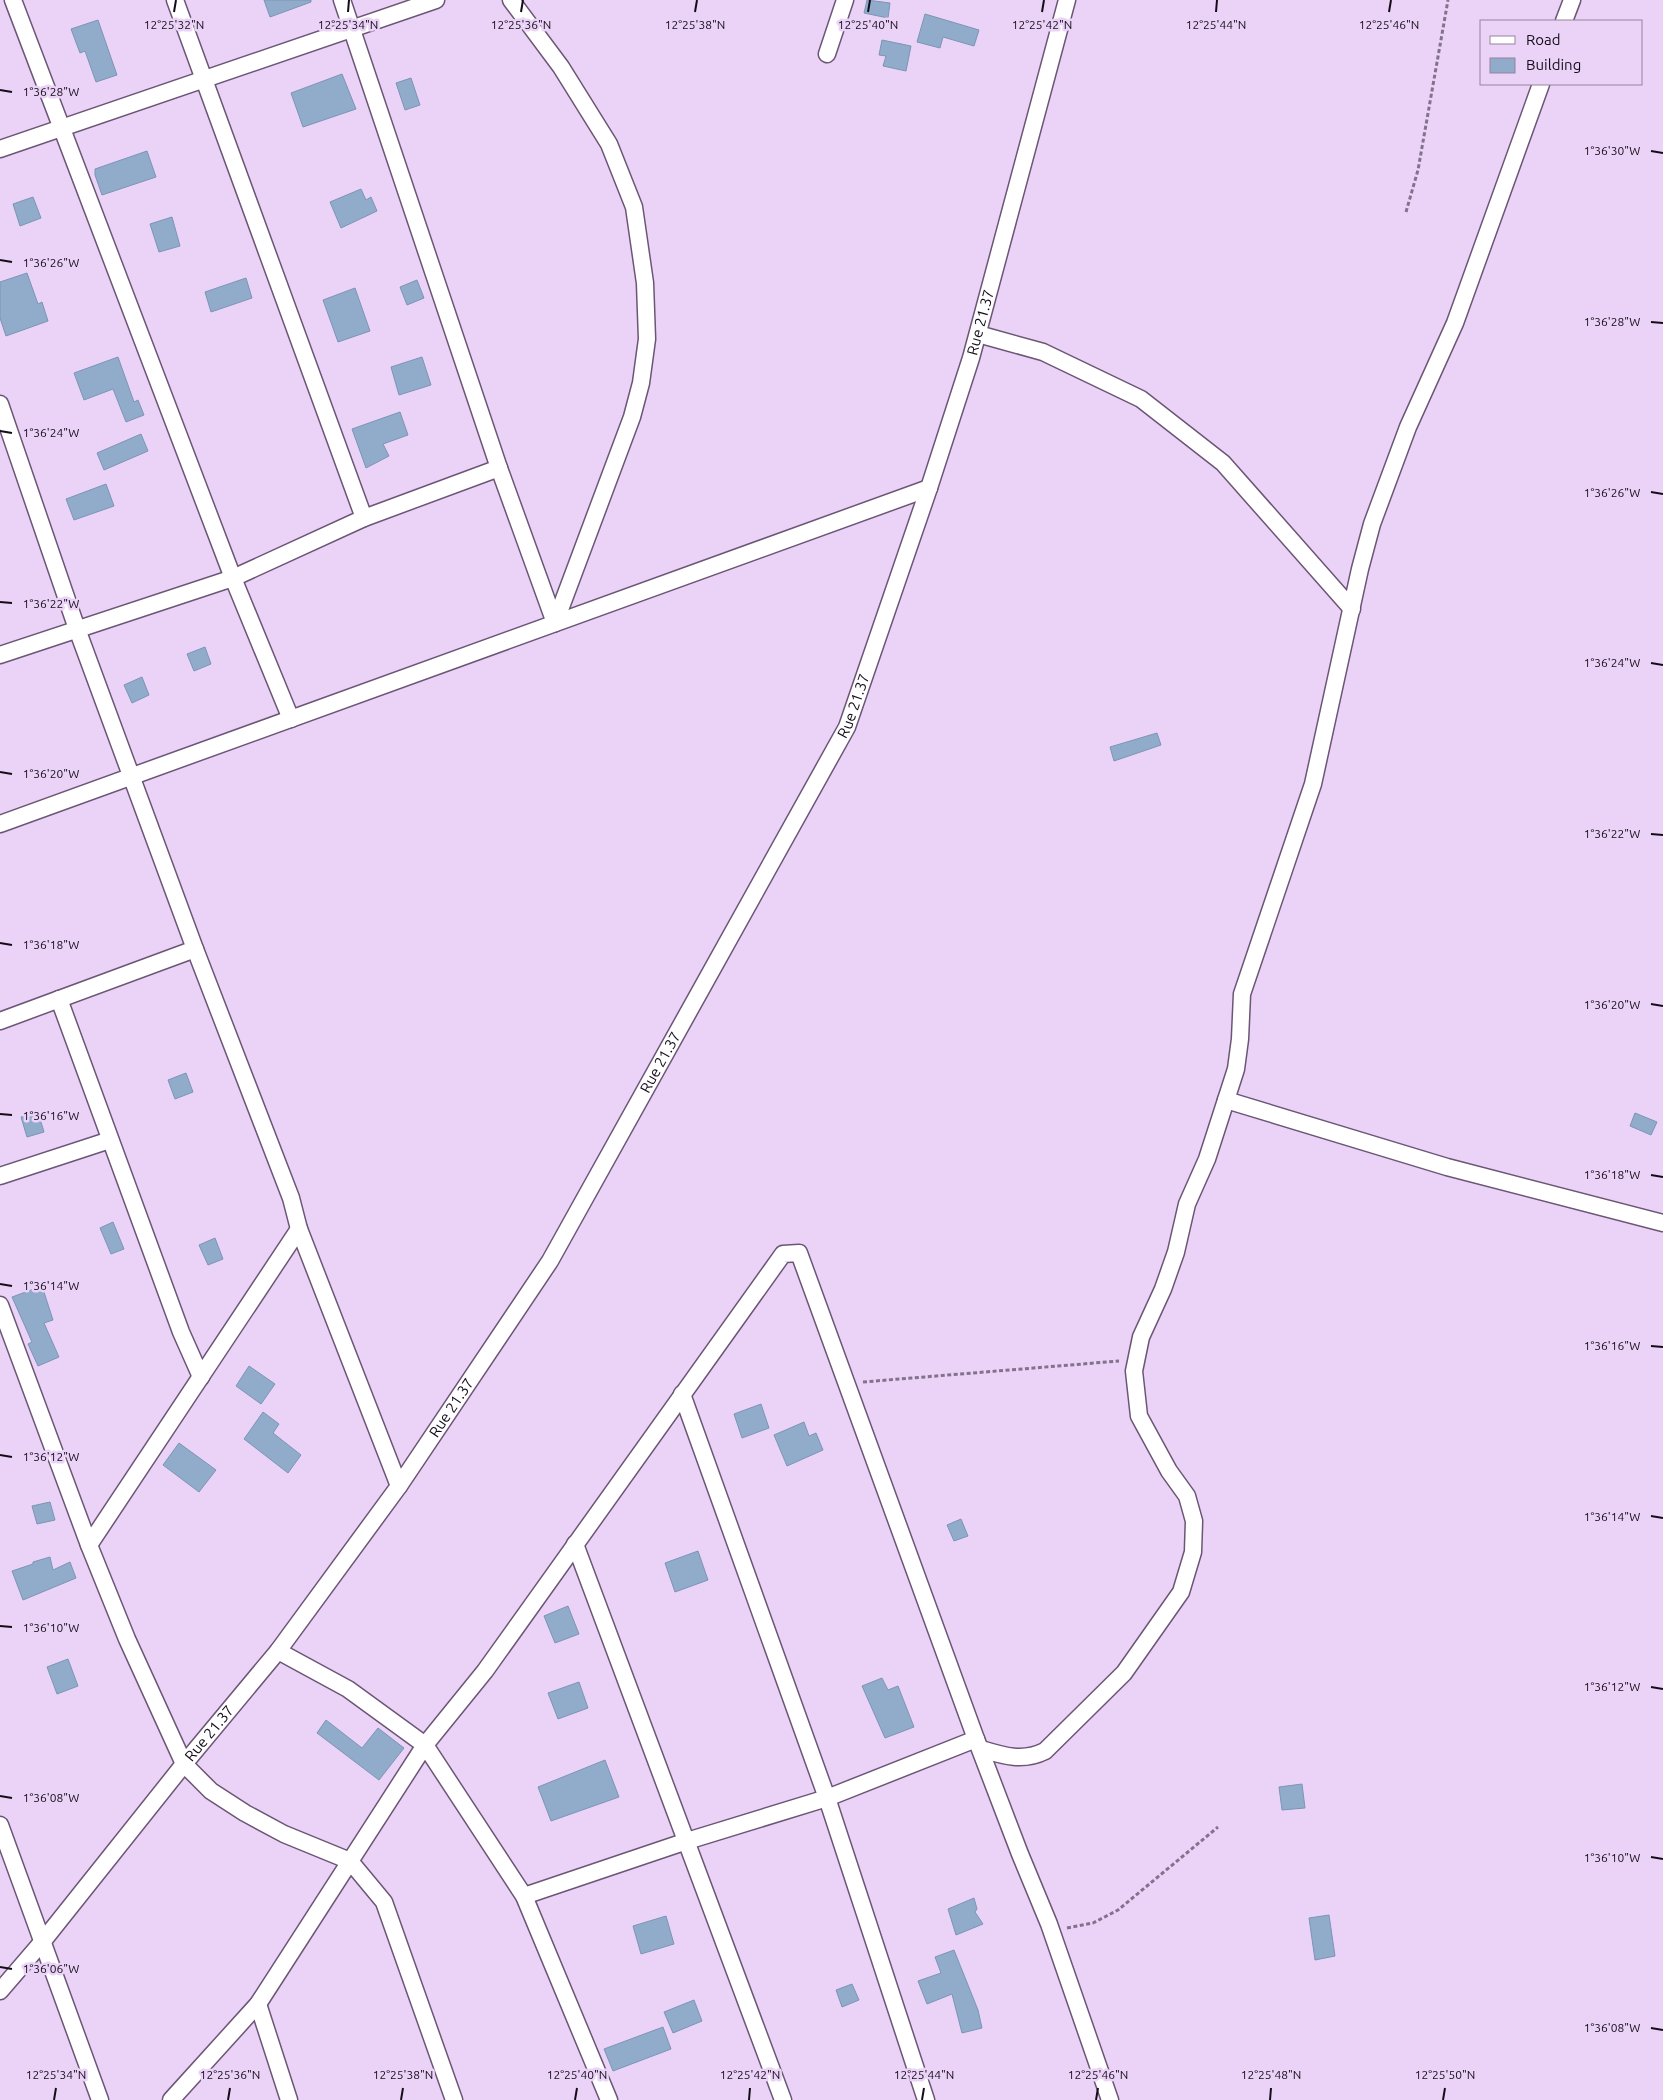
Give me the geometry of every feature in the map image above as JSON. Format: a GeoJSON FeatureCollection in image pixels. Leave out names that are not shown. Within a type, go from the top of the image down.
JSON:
{"type":"FeatureCollection","features":[{"type":"Feature","properties":{"kind":"street"},"geometry":{"type":"LineString","coordinates":[[13,0],[232,578],[291,719]]}},
{"type":"Feature","properties":{"kind":"street"},"geometry":{"type":"LineString","coordinates":[[176,0],[364,518]]}},
{"type":"Feature","properties":{"kind":"street"},"geometry":{"type":"LineString","coordinates":[[342,0],[353,28],[499,468],[555,624]]}},
{"type":"Feature","properties":{"kind":"street"},"geometry":{"type":"LineString","coordinates":[[0,149],[436,0]]}},
{"type":"Feature","properties":{"kind":"street"},"geometry":{"type":"LineString","coordinates":[[511,0],[561,67],[608,144],[634,207],[645,283],[647,339],[641,384],[632,417],[555,624]]}},
{"type":"Feature","properties":{"kind":"street"},"geometry":{"type":"LineString","coordinates":[[827,54],[845,0]]}},
{"type":"Feature","properties":{"kind":"street","name":"Rue 21.37"},"geometry":{"type":"LineString","coordinates":[[0,1991],[43,1941],[184,1764],[278,1651],[399,1486],[550,1261],[847,727],[929,488],[978,334],[1067,0]]}},
{"type":"Feature","properties":{"kind":"street"},"geometry":{"type":"LineString","coordinates":[[1564,20],[1572,0]]}},
{"type":"Feature","properties":{"kind":"street"},"geometry":{"type":"LineString","coordinates":[[524,1896],[827,1798],[979,1744],[1021,1759],[1035,1756],[1045,1751],[1124,1673],[1181,1592],[1194,1552],[1194,1521],[1187,1496],[1168,1472],[1139,1416],[1134,1371],[1141,1337],[1163,1289],[1176,1252],[1187,1204],[1207,1159],[1236,1069],[1240,1039],[1242,994],[1313,784],[1360,569],[1372,524],[1408,427],[1455,323],[1542,85]]}},
{"type":"Feature","properties":{"kind":"street"},"geometry":{"type":"LineString","coordinates":[[978,334],[1043,352],[1142,399],[1223,463],[1352,609]]}},
{"type":"Feature","properties":{"kind":"street"},"geometry":{"type":"LineString","coordinates":[[0,404],[77,629],[195,948],[287,1189],[299,1229],[399,1486]]}},
{"type":"Feature","properties":{"kind":"street"},"geometry":{"type":"LineString","coordinates":[[0,656],[232,578],[364,518],[499,468]]}},
{"type":"Feature","properties":{"kind":"street"},"geometry":{"type":"LineString","coordinates":[[0,824],[929,488]]}},
{"type":"Feature","properties":{"kind":"street"},"geometry":{"type":"LineString","coordinates":[[0,1020],[195,948]]}},
{"type":"Feature","properties":{"kind":"street"},"geometry":{"type":"LineString","coordinates":[[59,999],[181,1332],[200,1377]]}},
{"type":"Feature","properties":{"kind":"street"},"geometry":{"type":"LineString","coordinates":[[1226,1100],[1447,1167],[1663,1223]]}},
{"type":"Feature","properties":{"kind":"street"},"geometry":{"type":"LineString","coordinates":[[0,1176],[110,1140]]}},
{"type":"Feature","properties":{"kind":"street"},"geometry":{"type":"LineString","coordinates":[[89,1545],[299,1229]]}},
{"type":"Feature","properties":{"kind":"street"},"geometry":{"type":"LineString","coordinates":[[170,2100],[258,2004],[425,1745],[485,1671],[784,1254],[798,1253],[1020,1854],[1049,1924],[1110,2100]]}},
{"type":"Feature","properties":{"kind":"street"},"geometry":{"type":"LineString","coordinates":[[0,1305],[89,1545],[127,1639],[184,1764],[211,1791],[245,1813],[284,1834],[350,1861],[384,1902],[454,2100]]}},
{"type":"Feature","properties":{"kind":"street"},"geometry":{"type":"LineString","coordinates":[[682,1394],[827,1798],[926,2100]]}},
{"type":"Feature","properties":{"kind":"street"},"geometry":{"type":"LineString","coordinates":[[575,1544],[783,2100]]}},
{"type":"Feature","properties":{"kind":"street"},"geometry":{"type":"LineString","coordinates":[[278,1651],[348,1689],[425,1745],[524,1896],[610,2100]]}},
{"type":"Feature","properties":{"kind":"street"},"geometry":{"type":"LineString","coordinates":[[0,1825],[100,2100]]}},
{"type":"Feature","properties":{"kind":"street"},"geometry":{"type":"LineString","coordinates":[[258,2004],[289,2100]]}},
{"type":"Feature","properties":{"kind":"path"},"geometry":{"type":"LineString","coordinates":[[1406,212],[1418,170],[1448,0]]}},
{"type":"Feature","properties":{"kind":"path"},"geometry":{"type":"LineString","coordinates":[[845,1383],[1137,1360]]}},
{"type":"Feature","properties":{"kind":"path"},"geometry":{"type":"LineString","coordinates":[[1049,1924],[1062,1928],[1093,1923],[1118,1910],[1218,1827]]}},
{"type":"Feature","properties":{"kind":"building"},"geometry":{"type":"Polygon","coordinates":[[[264,0],[311,0],[311,2],[270,17],[264,0]]]}},
{"type":"Feature","properties":{"kind":"building"},"geometry":{"type":"Polygon","coordinates":[[[867,0],[890,3],[888,18],[864,13],[867,0]]]}},
{"type":"Feature","properties":{"kind":"building"},"geometry":{"type":"Polygon","coordinates":[[[925,14],[979,30],[974,46],[943,37],[940,48],[917,42],[925,14]]]}},
{"type":"Feature","properties":{"kind":"building"},"geometry":{"type":"Polygon","coordinates":[[[98,20],[117,75],[96,82],[85,51],[80,53],[71,29],[98,20]]]}},
{"type":"Feature","properties":{"kind":"building"},"geometry":{"type":"Polygon","coordinates":[[[882,40],[911,46],[906,71],[883,66],[886,56],[879,55],[882,40]]]}},
{"type":"Feature","properties":{"kind":"building"},"geometry":{"type":"Polygon","coordinates":[[[342,74],[356,109],[303,127],[291,93],[342,74]]]}},
{"type":"Feature","properties":{"kind":"building"},"geometry":{"type":"Polygon","coordinates":[[[411,78],[420,105],[405,110],[396,83],[411,78]]]}},
{"type":"Feature","properties":{"kind":"building"},"geometry":{"type":"Polygon","coordinates":[[[147,151],[156,177],[102,195],[95,175],[95,169],[147,151]]]}},
{"type":"Feature","properties":{"kind":"building"},"geometry":{"type":"Polygon","coordinates":[[[361,189],[366,200],[371,197],[377,211],[341,228],[330,202],[361,189]]]}},
{"type":"Feature","properties":{"kind":"building"},"geometry":{"type":"Polygon","coordinates":[[[33,197],[41,218],[20,226],[13,204],[33,197]]]}},
{"type":"Feature","properties":{"kind":"building"},"geometry":{"type":"Polygon","coordinates":[[[172,217],[180,246],[159,252],[150,224],[172,217]]]}},
{"type":"Feature","properties":{"kind":"building"},"geometry":{"type":"Polygon","coordinates":[[[27,273],[38,304],[42,302],[48,321],[6,336],[0,318],[0,282],[27,273]]]}},
{"type":"Feature","properties":{"kind":"building"},"geometry":{"type":"Polygon","coordinates":[[[246,278],[252,298],[211,312],[205,292],[246,278]]]}},
{"type":"Feature","properties":{"kind":"building"},"geometry":{"type":"Polygon","coordinates":[[[417,280],[424,298],[407,305],[400,287],[417,280]]]}},
{"type":"Feature","properties":{"kind":"building"},"geometry":{"type":"Polygon","coordinates":[[[355,288],[370,331],[338,342],[323,300],[355,288]]]}},
{"type":"Feature","properties":{"kind":"building"},"geometry":{"type":"Polygon","coordinates":[[[118,357],[134,402],[138,400],[144,415],[126,422],[113,389],[84,400],[74,373],[118,357]]]}},
{"type":"Feature","properties":{"kind":"building"},"geometry":{"type":"Polygon","coordinates":[[[422,357],[431,385],[399,395],[391,367],[422,357]]]}},
{"type":"Feature","properties":{"kind":"building"},"geometry":{"type":"Polygon","coordinates":[[[400,412],[408,435],[383,444],[389,456],[366,468],[352,429],[400,412]]]}},
{"type":"Feature","properties":{"kind":"building"},"geometry":{"type":"Polygon","coordinates":[[[141,434],[148,451],[104,470],[97,453],[141,434]]]}},
{"type":"Feature","properties":{"kind":"building"},"geometry":{"type":"Polygon","coordinates":[[[106,484],[114,506],[74,520],[66,499],[106,484]]]}},
{"type":"Feature","properties":{"kind":"building"},"geometry":{"type":"Polygon","coordinates":[[[205,647],[211,664],[194,671],[187,654],[205,647]]]}},
{"type":"Feature","properties":{"kind":"building"},"geometry":{"type":"Polygon","coordinates":[[[142,677],[149,695],[132,703],[124,685],[142,677]]]}},
{"type":"Feature","properties":{"kind":"building"},"geometry":{"type":"Polygon","coordinates":[[[1157,733],[1161,745],[1114,761],[1110,747],[1157,733]]]}},
{"type":"Feature","properties":{"kind":"building"},"geometry":{"type":"Polygon","coordinates":[[[186,1073],[193,1092],[175,1099],[168,1080],[186,1073]]]}},
{"type":"Feature","properties":{"kind":"building"},"geometry":{"type":"Polygon","coordinates":[[[38,1112],[44,1132],[27,1137],[21,1117],[38,1112]]]}},
{"type":"Feature","properties":{"kind":"building"},"geometry":{"type":"Polygon","coordinates":[[[1635,1113],[1657,1122],[1651,1135],[1630,1126],[1635,1113]]]}},
{"type":"Feature","properties":{"kind":"building"},"geometry":{"type":"Polygon","coordinates":[[[113,1222],[124,1249],[111,1254],[100,1228],[113,1222]]]}},
{"type":"Feature","properties":{"kind":"building"},"geometry":{"type":"Polygon","coordinates":[[[215,1238],[223,1259],[208,1265],[199,1245],[215,1238]]]}},
{"type":"Feature","properties":{"kind":"building"},"geometry":{"type":"Polygon","coordinates":[[[42,1286],[53,1320],[44,1323],[59,1357],[38,1366],[28,1344],[32,1342],[12,1297],[42,1286]]]}},
{"type":"Feature","properties":{"kind":"building"},"geometry":{"type":"Polygon","coordinates":[[[249,1366],[275,1384],[261,1404],[236,1386],[249,1366]]]}},
{"type":"Feature","properties":{"kind":"building"},"geometry":{"type":"Polygon","coordinates":[[[761,1404],[769,1428],[742,1438],[734,1414],[761,1404]]]}},
{"type":"Feature","properties":{"kind":"building"},"geometry":{"type":"Polygon","coordinates":[[[263,1412],[279,1424],[273,1433],[301,1455],[288,1473],[244,1439],[263,1412]]]}},
{"type":"Feature","properties":{"kind":"building"},"geometry":{"type":"Polygon","coordinates":[[[804,1422],[809,1436],[816,1433],[823,1450],[787,1466],[774,1435],[804,1422]]]}},
{"type":"Feature","properties":{"kind":"building"},"geometry":{"type":"Polygon","coordinates":[[[179,1443],[216,1470],[199,1492],[163,1465],[179,1443]]]}},
{"type":"Feature","properties":{"kind":"building"},"geometry":{"type":"Polygon","coordinates":[[[50,1502],[55,1520],[37,1524],[32,1506],[50,1502]]]}},
{"type":"Feature","properties":{"kind":"building"},"geometry":{"type":"Polygon","coordinates":[[[961,1519],[968,1536],[954,1541],[947,1525],[961,1519]]]}},
{"type":"Feature","properties":{"kind":"building"},"geometry":{"type":"Polygon","coordinates":[[[698,1551],[708,1580],[675,1592],[665,1563],[698,1551]]]}},
{"type":"Feature","properties":{"kind":"building"},"geometry":{"type":"Polygon","coordinates":[[[50,1557],[53,1570],[70,1562],[76,1578],[23,1600],[12,1571],[50,1557]]]}},
{"type":"Feature","properties":{"kind":"building"},"geometry":{"type":"Polygon","coordinates":[[[568,1606],[579,1634],[555,1643],[544,1616],[568,1606]]]}},
{"type":"Feature","properties":{"kind":"building"},"geometry":{"type":"Polygon","coordinates":[[[68,1659],[78,1686],[57,1694],[47,1667],[68,1659]]]}},
{"type":"Feature","properties":{"kind":"building"},"geometry":{"type":"Polygon","coordinates":[[[882,1678],[888,1690],[898,1686],[914,1727],[885,1738],[862,1686],[882,1678]]]}},
{"type":"Feature","properties":{"kind":"building"},"geometry":{"type":"Polygon","coordinates":[[[579,1682],[588,1708],[558,1719],[548,1693],[579,1682]]]}},
{"type":"Feature","properties":{"kind":"building"},"geometry":{"type":"Polygon","coordinates":[[[326,1720],[362,1748],[378,1728],[404,1748],[379,1780],[317,1733],[326,1720]]]}},
{"type":"Feature","properties":{"kind":"building"},"geometry":{"type":"Polygon","coordinates":[[[605,1760],[619,1797],[551,1821],[538,1787],[605,1760]]]}},
{"type":"Feature","properties":{"kind":"building"},"geometry":{"type":"Polygon","coordinates":[[[1302,1784],[1305,1808],[1282,1810],[1279,1787],[1302,1784]]]}},
{"type":"Feature","properties":{"kind":"building"},"geometry":{"type":"Polygon","coordinates":[[[974,1898],[977,1909],[975,1912],[983,1924],[956,1935],[948,1909],[974,1898]]]}},
{"type":"Feature","properties":{"kind":"building"},"geometry":{"type":"Polygon","coordinates":[[[1329,1915],[1335,1956],[1315,1960],[1309,1918],[1329,1915]]]}},
{"type":"Feature","properties":{"kind":"building"},"geometry":{"type":"Polygon","coordinates":[[[666,1916],[674,1944],[641,1954],[633,1926],[666,1916]]]}},
{"type":"Feature","properties":{"kind":"building"},"geometry":{"type":"Polygon","coordinates":[[[954,1950],[978,2010],[982,2028],[962,2033],[952,1994],[927,2004],[918,1981],[941,1973],[935,1957],[954,1950]]]}},
{"type":"Feature","properties":{"kind":"building"},"geometry":{"type":"Polygon","coordinates":[[[852,1984],[859,2000],[842,2007],[836,1990],[852,1984]]]}},
{"type":"Feature","properties":{"kind":"building"},"geometry":{"type":"Polygon","coordinates":[[[694,2000],[702,2021],[673,2033],[664,2012],[694,2000]]]}},
{"type":"Feature","properties":{"kind":"building"},"geometry":{"type":"Polygon","coordinates":[[[663,2027],[671,2049],[613,2071],[604,2049],[663,2027]]]}}]}
